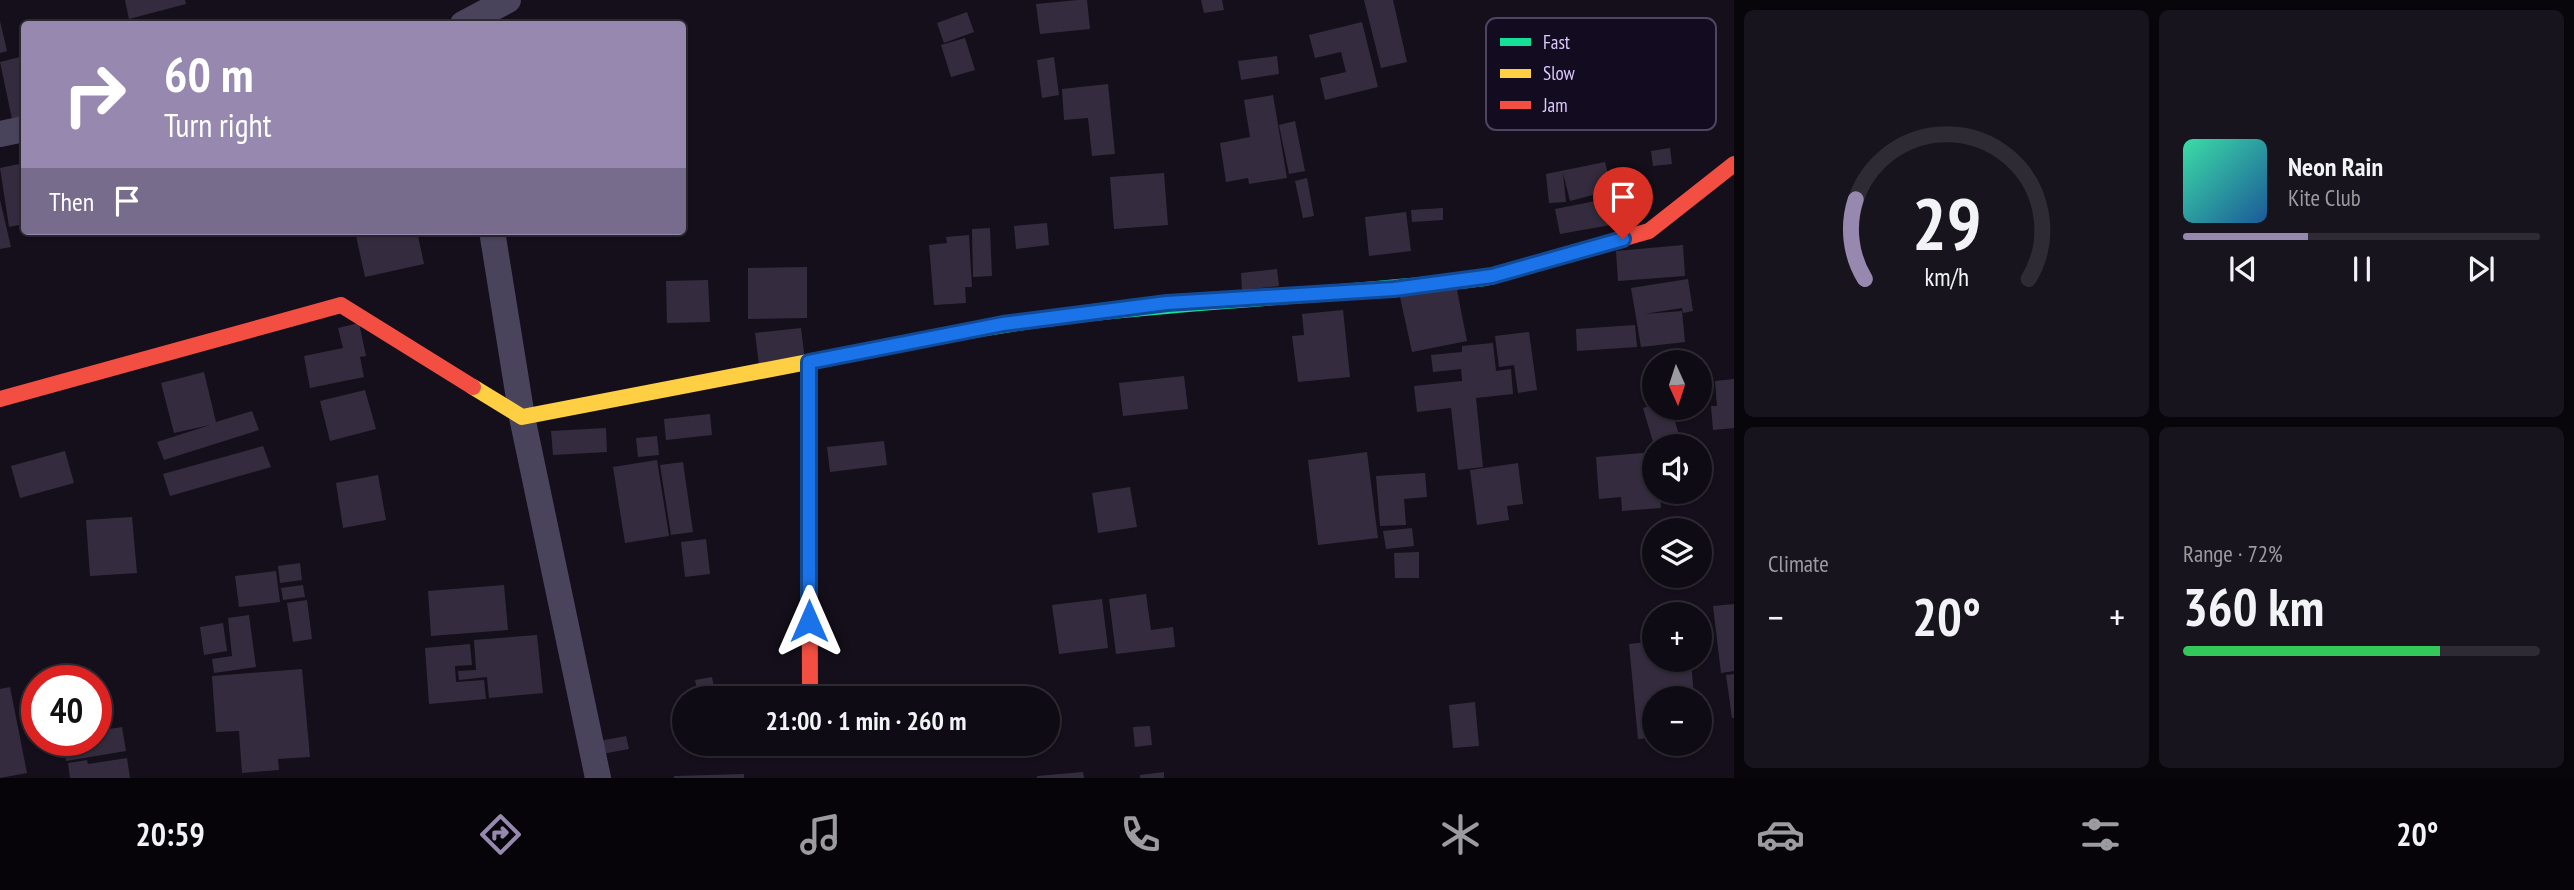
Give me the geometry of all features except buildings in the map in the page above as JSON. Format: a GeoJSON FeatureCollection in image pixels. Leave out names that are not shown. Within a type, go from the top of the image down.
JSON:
{"type":"FeatureCollection","features":[{"type":"Feature","properties":{"kind":"street"},"geometry":{"type":"LineString","coordinates":[[456,0],[460,21]]}},
{"type":"Feature","properties":{"kind":"street"},"geometry":{"type":"LineString","coordinates":[[467,21],[508,0]]}},
{"type":"Feature","properties":{"kind":"street"},"geometry":{"type":"LineString","coordinates":[[0,134],[21,130]]}},
{"type":"Feature","properties":{"kind":"street"},"geometry":{"type":"LineString","coordinates":[[0,399],[341,305],[522,417],[1003,324],[1167,303],[1394,289],[1492,276],[1649,231],[1734,164]]}},
{"type":"Feature","properties":{"kind":"street"},"geometry":{"type":"LineString","coordinates":[[493,235],[522,417],[598,778]]}},
{"type":"Feature","properties":{"kind":"street"},"geometry":{"type":"LineString","coordinates":[[809,362],[810,686]]}},
{"type":"Feature","properties":{"kind":"traffic: fast"},"geometry":{"type":"LineString","coordinates":[[953,334],[1085,314],[1485,278]]}},
{"type":"Feature","properties":{"kind":"traffic: slow"},"geometry":{"type":"LineString","coordinates":[[473,387],[522,417],[953,334]]}},
{"type":"Feature","properties":{"kind":"traffic: jam"},"geometry":{"type":"LineString","coordinates":[[1485,278],[1649,231],[1734,164]]}},
{"type":"Feature","properties":{"kind":"traffic: jam"},"geometry":{"type":"LineString","coordinates":[[0,399],[341,305],[473,387]]}},
{"type":"Feature","properties":{"kind":"traffic: jam"},"geometry":{"type":"LineString","coordinates":[[809,362],[810,686]]}},
{"type":"Feature","properties":{"kind":"route"},"geometry":{"type":"LineString","coordinates":[[809,621],[809,362],[1003,324],[1167,303],[1394,289],[1492,276],[1623,239]]}}]}
